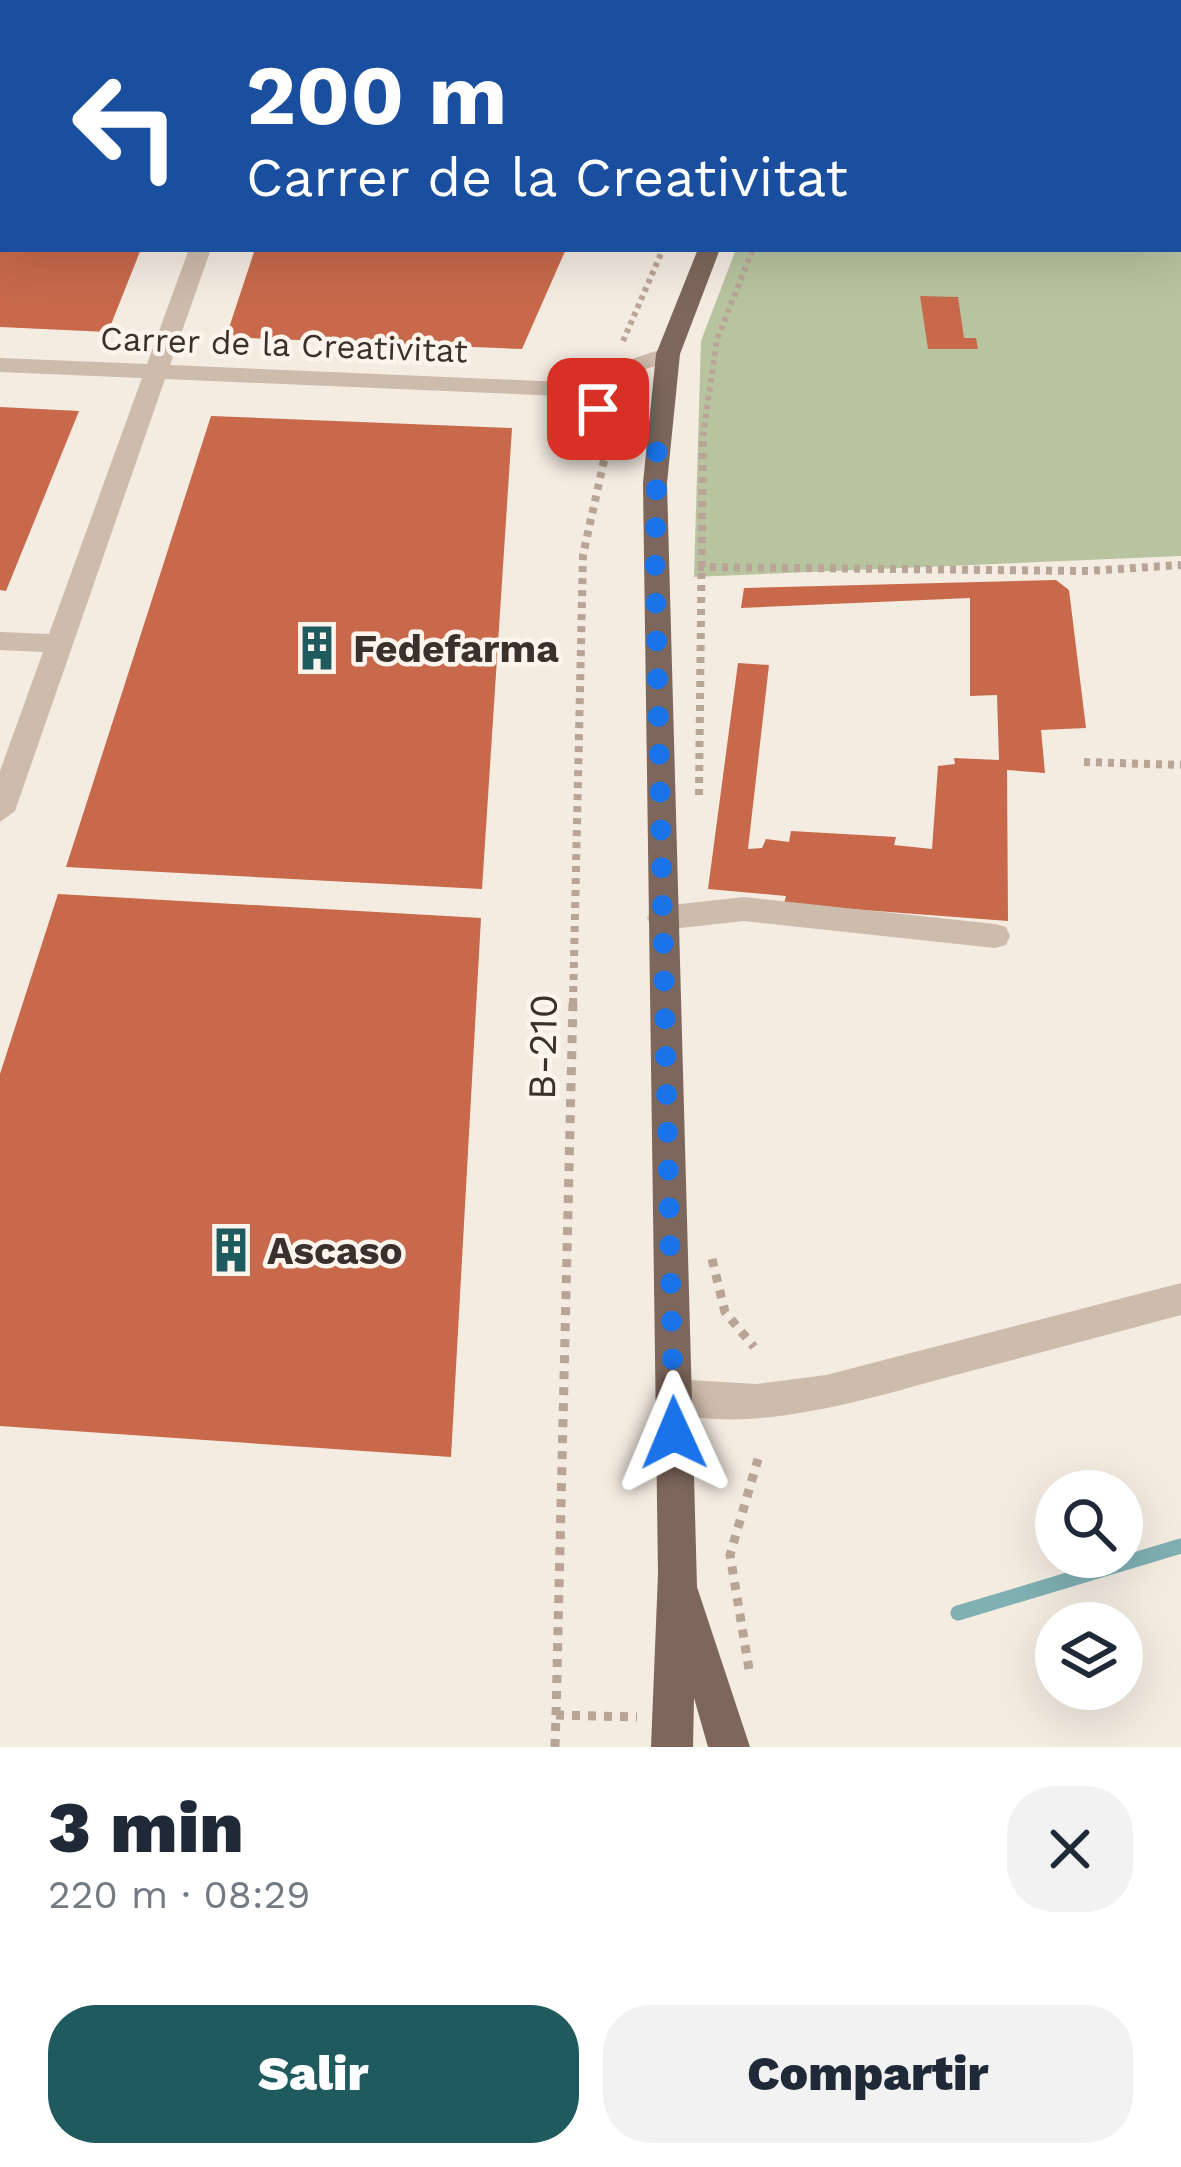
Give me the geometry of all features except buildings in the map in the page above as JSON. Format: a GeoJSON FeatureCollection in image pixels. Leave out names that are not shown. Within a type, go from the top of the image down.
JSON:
{"type":"FeatureCollection","features":[{"type":"Feature","properties":{"kind":"main road"},"geometry":{"type":"LineString","coordinates":[[672,1747],[677,1574],[655,567],[657,446],[668,354],[708,252]]}},
{"type":"Feature","properties":{"kind":"main road"},"geometry":{"type":"LineString","coordinates":[[677,1574],[729,1747]]}},
{"type":"Feature","properties":{"kind":"street"},"geometry":{"type":"LineString","coordinates":[[0,811],[199,252]]}},
{"type":"Feature","properties":{"kind":"street","name":"Carrer de la Creativitat"},"geometry":{"type":"LineString","coordinates":[[0,365],[565,389],[668,354]]}},
{"type":"Feature","properties":{"kind":"street","name":"Carrer de la Creativitat"},"geometry":{"type":"LineString","coordinates":[[565,389],[657,446]]}},
{"type":"Feature","properties":{"kind":"street"},"geometry":{"type":"LineString","coordinates":[[0,641],[59,644]]}},
{"type":"Feature","properties":{"kind":"street"},"geometry":{"type":"LineString","coordinates":[[662,918],[744,909],[995,936]]}},
{"type":"Feature","properties":{"kind":"street"},"geometry":{"type":"LineString","coordinates":[[674,1396],[756,1401],[826,1392],[1181,1299]]}},
{"type":"Feature","properties":{"kind":"path"},"geometry":{"type":"LineString","coordinates":[[619,350],[662,252]]}},
{"type":"Feature","properties":{"kind":"path"},"geometry":{"type":"LineString","coordinates":[[698,800],[703,414],[717,339],[752,252]]}},
{"type":"Feature","properties":{"kind":"path","name":"B-210"},"geometry":{"type":"LineString","coordinates":[[555,1747],[583,555],[606,436]]}},
{"type":"Feature","properties":{"kind":"path"},"geometry":{"type":"LineString","coordinates":[[655,567],[1088,571],[1181,566]]}},
{"type":"Feature","properties":{"kind":"path"},"geometry":{"type":"LineString","coordinates":[[1084,762],[1181,765]]}},
{"type":"Feature","properties":{"kind":"path"},"geometry":{"type":"LineString","coordinates":[[710,1234],[725,1312],[754,1347]]}},
{"type":"Feature","properties":{"kind":"path"},"geometry":{"type":"LineString","coordinates":[[754,1692],[730,1556],[735,1520],[756,1478],[758,1459]]}},
{"type":"Feature","properties":{"kind":"path"},"geometry":{"type":"LineString","coordinates":[[556,1715],[638,1718]]}},
{"type":"Feature","properties":{"kind":"green space"},"geometry":{"type":"Polygon","coordinates":[[[735,252],[1181,252],[1181,556],[694,577],[701,341],[735,252]]]}},
{"type":"Feature","properties":{"kind":"waterway"},"geometry":{"type":"LineString","coordinates":[[958,1613],[1181,1546]]}},
{"type":"Feature","properties":{"kind":"place","name":"Fedefarma"},"geometry":{"type":"Point","coordinates":[317,648]}},
{"type":"Feature","properties":{"kind":"place","name":"Ascaso"},"geometry":{"type":"Point","coordinates":[231,1250]}},
{"type":"Feature","properties":{"kind":"route"},"geometry":{"type":"LineString","coordinates":[[598,409],[657,446],[655,567],[674,1433]]}}]}
